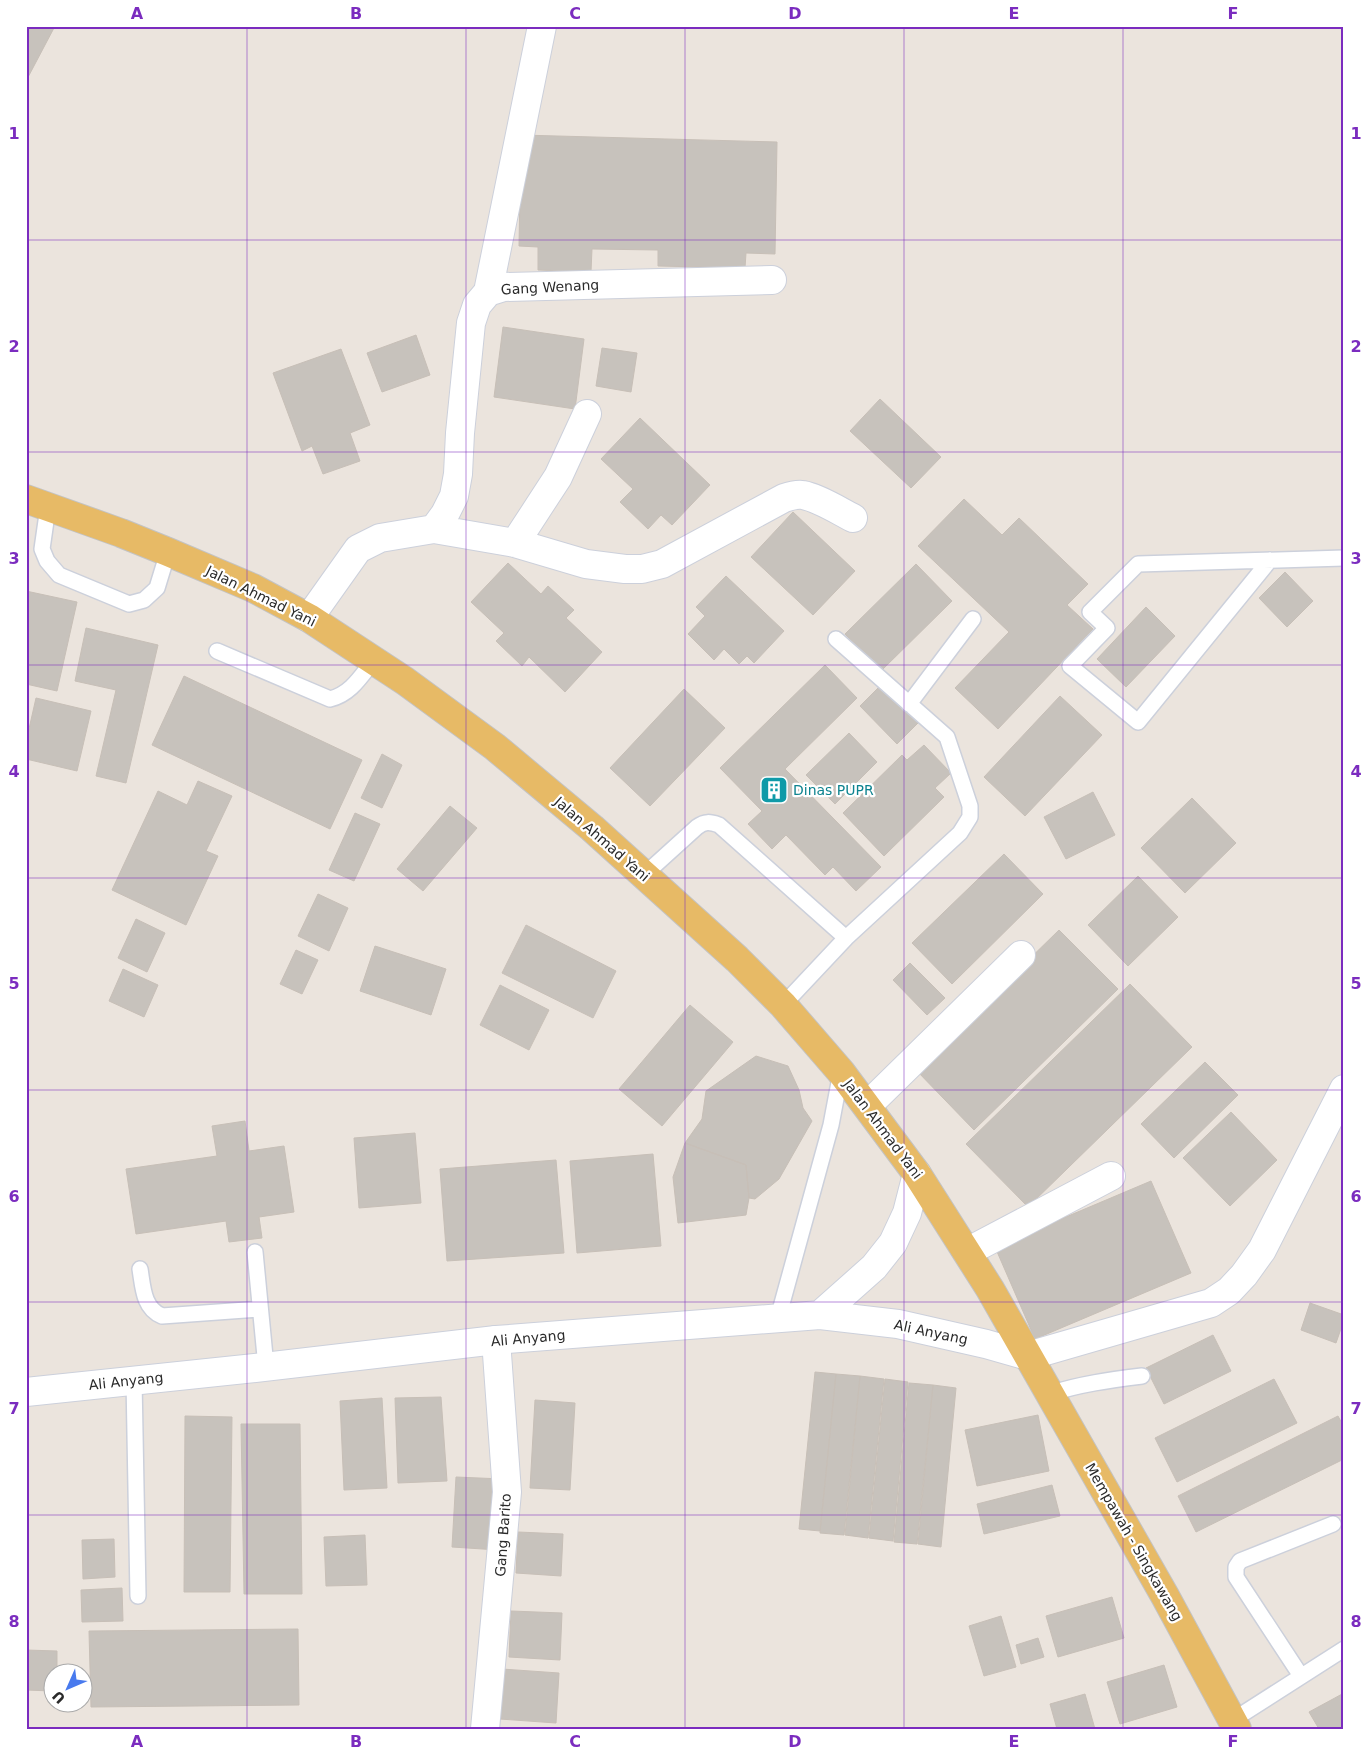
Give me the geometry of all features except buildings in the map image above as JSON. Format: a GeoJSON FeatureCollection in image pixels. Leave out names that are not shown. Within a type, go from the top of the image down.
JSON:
{"type":"FeatureCollection","features":[{"type":"Feature","properties":{"kind":"main road","name":"Jalan Ahmad Yani"},"geometry":{"type":"LineString","coordinates":[[37,503],[122,533],[168,552],[253,588],[309,618],[405,681],[495,747],[592,828],[737,959],[783,1005],[841,1072],[918,1174],[967,1252],[1028,1356]]}},
{"type":"Feature","properties":{"kind":"main road","name":"Mempawah - Singkawang"},"geometry":{"type":"LineString","coordinates":[[1028,1356],[1165,1596],[1235,1724]]}},
{"type":"Feature","properties":{"kind":"street"},"geometry":{"type":"LineString","coordinates":[[488,292],[542,26]]}},
{"type":"Feature","properties":{"kind":"street","name":"Gang Wenang"},"geometry":{"type":"LineString","coordinates":[[434,529],[445,514],[454,496],[458,474],[460,433],[471,323],[477,305],[488,292],[504,287],[772,280]]}},
{"type":"Feature","properties":{"kind":"street"},"geometry":{"type":"LineString","coordinates":[[515,542],[558,477],[587,414]]}},
{"type":"Feature","properties":{"kind":"street"},"geometry":{"type":"LineString","coordinates":[[309,618],[358,549],[380,538],[434,529],[515,542],[586,564],[625,569],[642,569],[662,564],[784,498],[794,495],[813,498],[853,518]]}},
{"type":"Feature","properties":{"kind":"street"},"geometry":{"type":"LineString","coordinates":[[867,1106],[1021,955]]}},
{"type":"Feature","properties":{"kind":"street"},"geometry":{"type":"LineString","coordinates":[[1028,1356],[1211,1303],[1229,1290],[1244,1275],[1262,1250],[1344,1089]]}},
{"type":"Feature","properties":{"kind":"street"},"geometry":{"type":"LineString","coordinates":[[820,1315],[874,1267],[893,1243],[907,1213],[918,1174]]}},
{"type":"Feature","properties":{"kind":"street"},"geometry":{"type":"LineString","coordinates":[[967,1252],[1111,1176]]}},
{"type":"Feature","properties":{"kind":"street","name":"Ali Anyang"},"geometry":{"type":"LineString","coordinates":[[26,1392],[266,1367],[496,1340],[820,1315],[898,1324],[986,1344],[1028,1356]]}},
{"type":"Feature","properties":{"kind":"street","name":"Gang Barito"},"geometry":{"type":"LineString","coordinates":[[486,1729],[507,1492],[496,1340]]}},
{"type":"Feature","properties":{"kind":"lane"},"geometry":{"type":"LineString","coordinates":[[37,503],[42,549],[47,561],[59,575],[128,604],[144,600],[157,588],[168,552]]}},
{"type":"Feature","properties":{"kind":"lane"},"geometry":{"type":"LineString","coordinates":[[1270,560],[1138,722],[1070,666],[1107,628],[1090,612],[1138,564],[1270,560],[1344,558]]}},
{"type":"Feature","properties":{"kind":"lane"},"geometry":{"type":"LineString","coordinates":[[909,704],[973,619]]}},
{"type":"Feature","properties":{"kind":"lane"},"geometry":{"type":"LineString","coordinates":[[783,1005],[846,938],[960,833],[970,817],[970,806],[947,737],[836,639]]}},
{"type":"Feature","properties":{"kind":"lane"},"geometry":{"type":"LineString","coordinates":[[217,652],[330,699],[341,696],[354,686],[374,660]]}},
{"type":"Feature","properties":{"kind":"lane"},"geometry":{"type":"LineString","coordinates":[[644,875],[703,822],[719,825],[846,938]]}},
{"type":"Feature","properties":{"kind":"lane"},"geometry":{"type":"LineString","coordinates":[[778,1318],[831,1125],[841,1072]]}},
{"type":"Feature","properties":{"kind":"lane"},"geometry":{"type":"LineString","coordinates":[[255,1252],[266,1367]]}},
{"type":"Feature","properties":{"kind":"lane"},"geometry":{"type":"LineString","coordinates":[[140,1269],[146,1301],[153,1312],[162,1316],[260,1309]]}},
{"type":"Feature","properties":{"kind":"lane"},"geometry":{"type":"LineString","coordinates":[[1049,1394],[1074,1386],[1142,1376]]}},
{"type":"Feature","properties":{"kind":"lane"},"geometry":{"type":"LineString","coordinates":[[134,1380],[138,1596]]}},
{"type":"Feature","properties":{"kind":"lane"},"geometry":{"type":"LineString","coordinates":[[1301,1676],[1236,1577],[1236,1567],[1240,1561],[1333,1524]]}},
{"type":"Feature","properties":{"kind":"lane"},"geometry":{"type":"LineString","coordinates":[[1235,1724],[1301,1676],[1344,1649]]}},
{"type":"Feature","properties":{"kind":"place","name":"Dinas PUPR"},"geometry":{"type":"Point","coordinates":[774,790]}}]}
